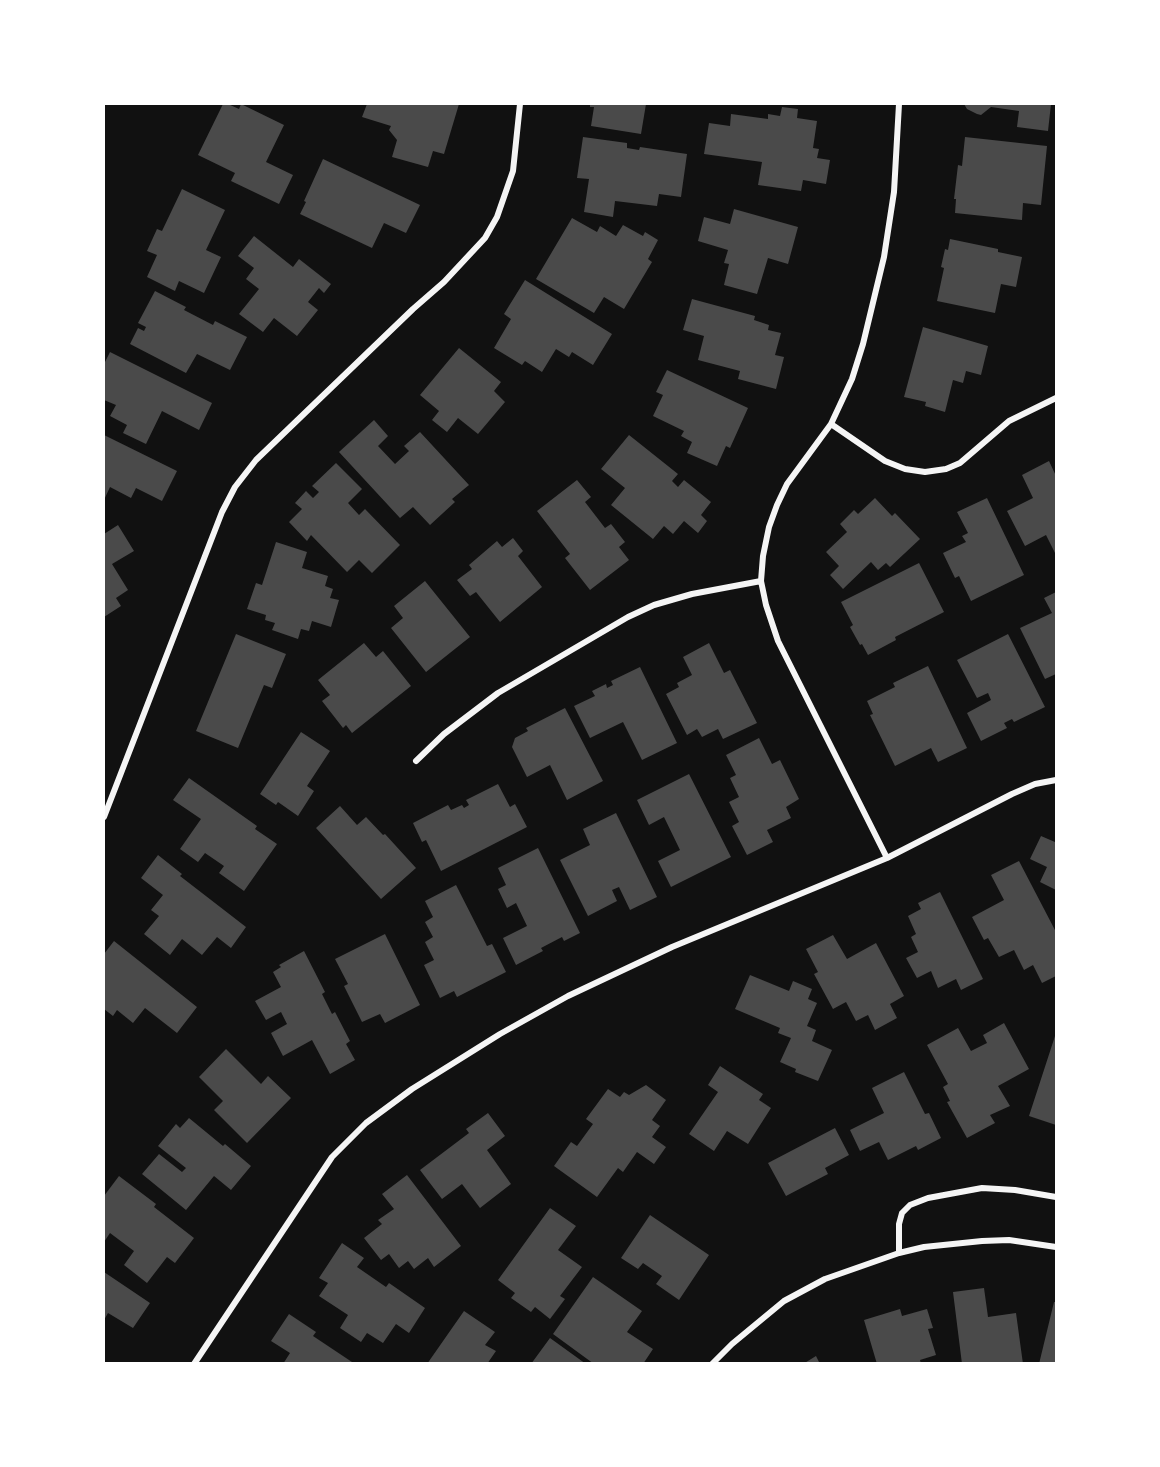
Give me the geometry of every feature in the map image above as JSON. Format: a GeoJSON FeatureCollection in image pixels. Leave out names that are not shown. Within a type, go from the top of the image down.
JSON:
{"type":"FeatureCollection","features":[{"type":"Feature","properties":{"kind":"street"},"geometry":{"type":"LineString","coordinates":[[104,817],[222,512],[235,487],[256,460],[444,282],[485,238],[497,218],[513,171],[520,104]]}},
{"type":"Feature","properties":{"kind":"street"},"geometry":{"type":"LineString","coordinates":[[887,858],[778,641],[761,581],[763,555],[777,505],[787,484],[831,424],[855,370],[884,257],[894,192],[899,104]]}},
{"type":"Feature","properties":{"kind":"street"},"geometry":{"type":"LineString","coordinates":[[831,424],[885,461],[905,469],[925,472],[946,469],[960,463],[1010,421],[1056,398]]}},
{"type":"Feature","properties":{"kind":"street"},"geometry":{"type":"LineString","coordinates":[[416,761],[444,734],[498,693],[628,617],[654,605],[692,594],[761,581]]}},
{"type":"Feature","properties":{"kind":"street"},"geometry":{"type":"LineString","coordinates":[[194,1364],[332,1157],[366,1124],[412,1089],[500,1034],[568,996],[672,947],[887,858],[1012,794],[1035,784],[1056,780]]}},
{"type":"Feature","properties":{"kind":"street"},"geometry":{"type":"LineString","coordinates":[[899,1253],[899,1224],[902,1213],[910,1205],[928,1198],[982,1188],[1015,1190],[1056,1197]]}},
{"type":"Feature","properties":{"kind":"street"},"geometry":{"type":"LineString","coordinates":[[712,1364],[732,1344],[784,1301],[825,1279],[899,1253],[924,1247],[982,1241],[1009,1240],[1056,1247]]}},
{"type":"Feature","properties":{"kind":"building"},"geometry":{"type":"Polygon","coordinates":[[[223,104],[239,109],[241,104],[284,125],[266,162],[293,175],[279,204],[231,181],[235,173],[198,155],[223,104]]]}},
{"type":"Feature","properties":{"kind":"building"},"geometry":{"type":"Polygon","coordinates":[[[367,104],[459,104],[444,154],[433,151],[428,167],[392,157],[397,140],[389,130],[391,126],[362,117],[367,104]]]}},
{"type":"Feature","properties":{"kind":"building"},"geometry":{"type":"Polygon","coordinates":[[[590,104],[646,104],[641,134],[591,126],[594,107],[590,107],[590,104]]]}},
{"type":"Feature","properties":{"kind":"building"},"geometry":{"type":"Polygon","coordinates":[[[964,104],[1051,104],[1048,131],[1017,127],[1019,111],[991,107],[981,115],[967,109],[964,104]]]}},
{"type":"Feature","properties":{"kind":"building"},"geometry":{"type":"Polygon","coordinates":[[[782,107],[798,109],[797,118],[817,121],[813,148],[819,149],[817,158],[830,160],[826,184],[803,180],[801,191],[758,185],[762,162],[704,154],[709,123],[730,126],[731,114],[768,119],[768,114],[780,116],[782,107]]]}},
{"type":"Feature","properties":{"kind":"building"},"geometry":{"type":"Polygon","coordinates":[[[583,137],[627,143],[627,148],[639,150],[640,147],[687,154],[681,197],[659,194],[657,206],[615,201],[613,217],[584,212],[589,179],[577,178],[583,137]]]}},
{"type":"Feature","properties":{"kind":"building"},"geometry":{"type":"Polygon","coordinates":[[[965,137],[1047,146],[1041,205],[1023,203],[1022,220],[955,213],[956,199],[954,199],[958,165],[962,166],[965,137]]]}},
{"type":"Feature","properties":{"kind":"building"},"geometry":{"type":"Polygon","coordinates":[[[323,159],[420,205],[406,233],[384,223],[372,248],[300,214],[323,159]]]}},
{"type":"Feature","properties":{"kind":"building"},"geometry":{"type":"Polygon","coordinates":[[[182,189],[225,210],[206,250],[221,257],[204,293],[179,281],[175,291],[147,277],[157,255],[147,251],[157,229],[162,231],[182,189]]]}},
{"type":"Feature","properties":{"kind":"building"},"geometry":{"type":"Polygon","coordinates":[[[734,209],[798,227],[788,264],[768,258],[757,294],[724,285],[729,264],[724,263],[728,250],[698,241],[704,217],[730,224],[734,209]]]}},
{"type":"Feature","properties":{"kind":"building"},"geometry":{"type":"Polygon","coordinates":[[[572,218],[597,232],[600,226],[616,236],[623,225],[643,236],[645,232],[658,240],[648,259],[652,262],[624,309],[604,297],[594,313],[536,279],[572,218]]]}},
{"type":"Feature","properties":{"kind":"building"},"geometry":{"type":"Polygon","coordinates":[[[254,236],[293,267],[299,259],[331,284],[324,293],[319,288],[308,302],[318,310],[297,336],[274,318],[263,332],[239,314],[259,289],[246,279],[254,268],[238,256],[254,236]]]}},
{"type":"Feature","properties":{"kind":"building"},"geometry":{"type":"Polygon","coordinates":[[[950,239],[998,249],[998,252],[1022,257],[1016,287],[1001,284],[995,313],[937,301],[944,268],[941,267],[950,239]]]}},
{"type":"Feature","properties":{"kind":"building"},"geometry":{"type":"Polygon","coordinates":[[[525,280],[612,334],[593,365],[572,352],[569,357],[556,349],[542,372],[525,361],[522,365],[494,348],[511,319],[504,314],[525,280]]]}},
{"type":"Feature","properties":{"kind":"building"},"geometry":{"type":"Polygon","coordinates":[[[155,291],[186,307],[184,310],[213,325],[215,321],[247,337],[230,370],[197,354],[186,373],[130,344],[138,328],[144,331],[146,327],[138,323],[155,291]]]}},
{"type":"Feature","properties":{"kind":"building"},"geometry":{"type":"Polygon","coordinates":[[[692,299],[755,316],[754,320],[769,325],[768,330],[781,333],[775,355],[784,357],[776,389],[738,379],[740,371],[698,360],[704,336],[683,330],[692,299]]]}},
{"type":"Feature","properties":{"kind":"building"},"geometry":{"type":"Polygon","coordinates":[[[923,327],[988,346],[981,375],[966,371],[963,383],[953,380],[945,412],[925,406],[926,402],[904,397],[923,327]]]}},
{"type":"Feature","properties":{"kind":"building"},"geometry":{"type":"Polygon","coordinates":[[[459,348],[501,382],[494,391],[505,402],[478,434],[458,418],[447,432],[432,420],[439,411],[420,395],[459,348]]]}},
{"type":"Feature","properties":{"kind":"building"},"geometry":{"type":"Polygon","coordinates":[[[110,352],[212,403],[199,430],[162,411],[146,444],[123,433],[127,425],[110,416],[116,405],[104,400],[104,364],[110,352]]]}},
{"type":"Feature","properties":{"kind":"building"},"geometry":{"type":"Polygon","coordinates":[[[667,370],[748,408],[730,448],[726,446],[717,466],[687,453],[692,442],[681,436],[684,431],[653,416],[663,395],[656,392],[667,370]]]}},
{"type":"Feature","properties":{"kind":"building"},"geometry":{"type":"Polygon","coordinates":[[[374,420],[388,436],[378,446],[395,464],[409,451],[404,446],[420,432],[469,485],[452,499],[455,502],[430,525],[413,507],[400,518],[339,452],[374,420]]]}},
{"type":"Feature","properties":{"kind":"building"},"geometry":{"type":"Polygon","coordinates":[[[104,435],[177,471],[162,501],[136,488],[131,498],[110,487],[104,500],[104,435]]]}},
{"type":"Feature","properties":{"kind":"building"},"geometry":{"type":"Polygon","coordinates":[[[629,435],[678,474],[672,481],[678,487],[684,480],[711,502],[701,515],[707,521],[698,533],[684,521],[673,534],[664,526],[653,539],[611,505],[625,488],[601,469],[629,435]]]}},
{"type":"Feature","properties":{"kind":"building"},"geometry":{"type":"Polygon","coordinates":[[[1049,461],[1056,476],[1056,555],[1046,535],[1025,546],[1007,511],[1033,498],[1022,475],[1049,461]]]}},
{"type":"Feature","properties":{"kind":"building"},"geometry":{"type":"Polygon","coordinates":[[[336,463],[362,489],[348,503],[359,515],[365,509],[400,545],[372,573],[359,560],[347,572],[311,535],[307,541],[289,522],[302,509],[295,503],[306,491],[313,498],[319,492],[312,486],[336,463]]]}},
{"type":"Feature","properties":{"kind":"building"},"geometry":{"type":"Polygon","coordinates":[[[577,480],[591,497],[585,502],[605,528],[611,524],[625,542],[619,547],[629,560],[590,590],[565,558],[570,554],[537,511],[577,480]]]}},
{"type":"Feature","properties":{"kind":"building"},"geometry":{"type":"Polygon","coordinates":[[[875,498],[892,516],[895,513],[920,539],[890,567],[886,563],[878,570],[871,562],[843,589],[830,575],[839,566],[826,552],[847,532],[840,524],[854,510],[858,514],[875,498]]]}},
{"type":"Feature","properties":{"kind":"building"},"geometry":{"type":"Polygon","coordinates":[[[987,498],[1024,575],[971,601],[959,576],[955,578],[943,553],[966,542],[962,536],[968,533],[957,512],[987,498]]]}},
{"type":"Feature","properties":{"kind":"building"},"geometry":{"type":"Polygon","coordinates":[[[118,525],[134,551],[112,564],[128,590],[116,598],[121,606],[104,617],[104,534],[118,525]]]}},
{"type":"Feature","properties":{"kind":"building"},"geometry":{"type":"Polygon","coordinates":[[[513,538],[523,551],[518,556],[542,587],[500,622],[476,592],[470,596],[457,580],[472,569],[469,565],[497,541],[502,547],[513,538]]]}},
{"type":"Feature","properties":{"kind":"building"},"geometry":{"type":"Polygon","coordinates":[[[276,542],[307,552],[302,568],[328,576],[325,586],[333,589],[330,598],[339,600],[331,627],[312,621],[309,631],[301,629],[298,639],[272,630],[275,623],[265,620],[266,615],[247,609],[256,583],[262,585],[276,542]]]}},
{"type":"Feature","properties":{"kind":"building"},"geometry":{"type":"Polygon","coordinates":[[[919,563],[944,612],[895,637],[896,640],[868,655],[850,627],[853,625],[841,602],[919,563]]]}},
{"type":"Feature","properties":{"kind":"building"},"geometry":{"type":"Polygon","coordinates":[[[425,581],[470,637],[426,672],[391,628],[403,618],[394,606],[425,581]]]}},
{"type":"Feature","properties":{"kind":"building"},"geometry":{"type":"Polygon","coordinates":[[[1056,592],[1056,674],[1045,679],[1020,628],[1052,613],[1044,598],[1056,592]]]}},
{"type":"Feature","properties":{"kind":"building"},"geometry":{"type":"Polygon","coordinates":[[[236,634],[286,654],[272,688],[264,685],[238,748],[196,731],[236,634]]]}},
{"type":"Feature","properties":{"kind":"building"},"geometry":{"type":"Polygon","coordinates":[[[1008,634],[1045,707],[1014,722],[1012,719],[1004,723],[1007,728],[981,741],[967,713],[991,700],[988,693],[977,698],[957,660],[1008,634]]]}},
{"type":"Feature","properties":{"kind":"building"},"geometry":{"type":"Polygon","coordinates":[[[364,643],[376,657],[383,651],[411,686],[352,733],[346,725],[343,728],[322,701],[330,695],[318,680],[364,643]]]}},
{"type":"Feature","properties":{"kind":"building"},"geometry":{"type":"Polygon","coordinates":[[[709,643],[724,673],[730,670],[757,723],[723,739],[718,729],[702,737],[697,729],[687,735],[666,694],[679,687],[677,683],[692,675],[683,657],[709,643]]]}},
{"type":"Feature","properties":{"kind":"building"},"geometry":{"type":"Polygon","coordinates":[[[928,666],[967,748],[938,762],[931,748],[895,766],[870,715],[873,714],[867,701],[895,687],[893,683],[928,666]]]}},
{"type":"Feature","properties":{"kind":"building"},"geometry":{"type":"Polygon","coordinates":[[[640,667],[677,743],[642,760],[623,722],[590,738],[574,706],[595,696],[592,691],[606,684],[607,688],[613,685],[611,681],[640,667]]]}},
{"type":"Feature","properties":{"kind":"building"},"geometry":{"type":"Polygon","coordinates":[[[565,708],[603,781],[567,800],[550,765],[527,777],[512,747],[515,738],[528,731],[526,728],[565,708]]]}},
{"type":"Feature","properties":{"kind":"building"},"geometry":{"type":"Polygon","coordinates":[[[301,732],[330,751],[307,786],[314,791],[298,816],[278,802],[276,805],[260,794],[301,732]]]}},
{"type":"Feature","properties":{"kind":"building"},"geometry":{"type":"Polygon","coordinates":[[[759,738],[772,764],[780,760],[799,799],[786,807],[791,818],[767,830],[773,842],[747,855],[732,826],[739,822],[729,802],[739,797],[730,778],[736,775],[726,755],[759,738]]]}},
{"type":"Feature","properties":{"kind":"building"},"geometry":{"type":"Polygon","coordinates":[[[689,774],[731,857],[671,887],[658,861],[680,850],[664,817],[649,825],[637,800],[689,774]]]}},
{"type":"Feature","properties":{"kind":"building"},"geometry":{"type":"Polygon","coordinates":[[[189,778],[257,826],[255,829],[277,844],[244,891],[219,873],[224,866],[205,853],[198,862],[180,849],[201,819],[173,800],[189,778]]]}},
{"type":"Feature","properties":{"kind":"building"},"geometry":{"type":"Polygon","coordinates":[[[498,784],[510,807],[515,804],[527,827],[441,871],[426,840],[422,842],[413,823],[448,805],[451,810],[462,805],[464,808],[469,805],[466,800],[498,784]]]}},
{"type":"Feature","properties":{"kind":"building"},"geometry":{"type":"Polygon","coordinates":[[[340,806],[357,825],[366,817],[416,868],[381,899],[316,828],[340,806]]]}},
{"type":"Feature","properties":{"kind":"building"},"geometry":{"type":"Polygon","coordinates":[[[616,813],[657,897],[630,910],[619,887],[612,890],[617,901],[588,916],[560,860],[590,845],[583,829],[616,813]]]}},
{"type":"Feature","properties":{"kind":"building"},"geometry":{"type":"Polygon","coordinates":[[[1041,836],[1055,842],[1056,839],[1056,890],[1040,882],[1047,867],[1030,859],[1041,836]]]}},
{"type":"Feature","properties":{"kind":"building"},"geometry":{"type":"Polygon","coordinates":[[[538,848],[580,933],[564,941],[562,937],[541,948],[543,951],[516,965],[503,938],[527,926],[516,903],[507,908],[498,889],[506,885],[498,868],[538,848]]]}},
{"type":"Feature","properties":{"kind":"building"},"geometry":{"type":"Polygon","coordinates":[[[158,855],[182,874],[180,876],[246,927],[231,948],[217,937],[202,955],[182,939],[170,955],[144,934],[159,916],[151,910],[163,895],[141,878],[158,855]]]}},
{"type":"Feature","properties":{"kind":"building"},"geometry":{"type":"Polygon","coordinates":[[[1019,861],[1056,932],[1056,976],[1042,983],[1033,965],[1024,970],[1014,950],[999,957],[988,938],[984,940],[972,917],[1004,900],[991,875],[1019,861]]]}},
{"type":"Feature","properties":{"kind":"building"},"geometry":{"type":"Polygon","coordinates":[[[456,885],[487,946],[492,944],[506,972],[457,997],[454,991],[440,998],[424,965],[434,960],[425,942],[433,937],[425,922],[433,917],[425,901],[456,885]]]}},
{"type":"Feature","properties":{"kind":"building"},"geometry":{"type":"Polygon","coordinates":[[[940,892],[983,979],[961,990],[956,979],[938,988],[931,971],[917,978],[906,958],[918,952],[911,937],[916,934],[908,916],[921,909],[918,903],[940,892]]]}},
{"type":"Feature","properties":{"kind":"building"},"geometry":{"type":"Polygon","coordinates":[[[385,934],[420,1005],[385,1023],[380,1014],[362,1022],[344,986],[348,984],[335,959],[385,934]]]}},
{"type":"Feature","properties":{"kind":"building"},"geometry":{"type":"Polygon","coordinates":[[[833,935],[847,959],[876,943],[904,996],[890,1004],[897,1018],[875,1030],[868,1015],[856,1021],[846,1002],[833,1009],[814,974],[818,972],[806,949],[833,935]]]}},
{"type":"Feature","properties":{"kind":"building"},"geometry":{"type":"Polygon","coordinates":[[[114,941],[197,1007],[177,1033],[145,1008],[133,1023],[117,1010],[113,1016],[104,1009],[104,954],[114,941]]]}},
{"type":"Feature","properties":{"kind":"building"},"geometry":{"type":"Polygon","coordinates":[[[304,951],[325,992],[322,994],[332,1014],[335,1012],[350,1041],[346,1044],[355,1060],[330,1074],[312,1040],[283,1056],[271,1033],[287,1024],[281,1012],[266,1020],[255,1001],[281,987],[273,972],[281,967],[279,965],[304,951]]]}},
{"type":"Feature","properties":{"kind":"building"},"geometry":{"type":"Polygon","coordinates":[[[750,975],[789,991],[793,981],[812,989],[808,999],[817,1003],[807,1026],[816,1030],[812,1041],[832,1050],[818,1081],[795,1072],[796,1069],[780,1062],[791,1038],[778,1033],[780,1028],[735,1009],[750,975]]]}},
{"type":"Feature","properties":{"kind":"building"},"geometry":{"type":"Polygon","coordinates":[[[1004,1023],[1029,1069],[998,1086],[1010,1106],[990,1115],[995,1123],[967,1138],[947,1102],[950,1101],[943,1087],[948,1084],[927,1045],[958,1028],[971,1051],[987,1043],[983,1035],[1004,1023]]]}},
{"type":"Feature","properties":{"kind":"building"},"geometry":{"type":"Polygon","coordinates":[[[1056,1036],[1056,1125],[1029,1116],[1056,1036]]]}},
{"type":"Feature","properties":{"kind":"building"},"geometry":{"type":"Polygon","coordinates":[[[226,1049],[261,1084],[268,1076],[291,1098],[247,1143],[214,1110],[223,1101],[199,1077],[226,1049]]]}},
{"type":"Feature","properties":{"kind":"building"},"geometry":{"type":"Polygon","coordinates":[[[720,1066],[763,1094],[759,1100],[771,1108],[748,1144],[727,1131],[714,1151],[689,1134],[718,1092],[708,1085],[720,1066]]]}},
{"type":"Feature","properties":{"kind":"building"},"geometry":{"type":"Polygon","coordinates":[[[904,1072],[925,1114],[929,1113],[941,1138],[918,1150],[916,1146],[888,1160],[879,1142],[860,1151],[850,1130],[884,1113],[872,1088],[904,1072]]]}},
{"type":"Feature","properties":{"kind":"building"},"geometry":{"type":"Polygon","coordinates":[[[646,1085],[666,1100],[652,1120],[660,1126],[652,1137],[666,1147],[654,1164],[637,1152],[623,1172],[618,1168],[597,1197],[554,1166],[571,1142],[577,1146],[593,1124],[586,1119],[608,1089],[620,1097],[624,1092],[629,1095],[646,1085]]]}},
{"type":"Feature","properties":{"kind":"building"},"geometry":{"type":"Polygon","coordinates":[[[488,1113],[505,1136],[487,1150],[511,1184],[480,1208],[462,1184],[442,1199],[420,1170],[469,1133],[466,1129],[488,1113]]]}},
{"type":"Feature","properties":{"kind":"building"},"geometry":{"type":"Polygon","coordinates":[[[189,1118],[251,1166],[231,1190],[214,1176],[186,1210],[142,1174],[159,1154],[182,1172],[186,1168],[158,1146],[176,1124],[180,1128],[189,1118]]]}},
{"type":"Feature","properties":{"kind":"building"},"geometry":{"type":"Polygon","coordinates":[[[835,1128],[849,1155],[825,1168],[828,1174],[786,1196],[768,1163],[835,1128]]]}},
{"type":"Feature","properties":{"kind":"building"},"geometry":{"type":"Polygon","coordinates":[[[407,1175],[461,1246],[434,1267],[428,1258],[414,1269],[408,1261],[399,1268],[389,1254],[381,1260],[364,1238],[382,1224],[378,1220],[394,1209],[382,1194],[407,1175]]]}},
{"type":"Feature","properties":{"kind":"building"},"geometry":{"type":"Polygon","coordinates":[[[119,1176],[156,1204],[154,1207],[194,1238],[175,1263],[167,1257],[147,1283],[124,1265],[134,1251],[110,1233],[104,1242],[104,1196],[119,1176]]]}},
{"type":"Feature","properties":{"kind":"building"},"geometry":{"type":"Polygon","coordinates":[[[550,1208],[576,1226],[558,1250],[582,1267],[560,1296],[565,1299],[550,1319],[535,1307],[531,1312],[511,1298],[515,1293],[498,1280],[550,1208]]]}},
{"type":"Feature","properties":{"kind":"building"},"geometry":{"type":"Polygon","coordinates":[[[650,1215],[709,1255],[679,1300],[656,1284],[662,1276],[643,1263],[638,1269],[621,1258],[650,1215]]]}},
{"type":"Feature","properties":{"kind":"building"},"geometry":{"type":"Polygon","coordinates":[[[342,1243],[364,1258],[357,1267],[386,1287],[389,1283],[425,1308],[409,1333],[396,1324],[383,1343],[367,1333],[361,1342],[340,1328],[348,1315],[319,1296],[328,1283],[319,1278],[342,1243]]]}},
{"type":"Feature","properties":{"kind":"building"},"geometry":{"type":"Polygon","coordinates":[[[104,1272],[150,1303],[133,1328],[108,1313],[104,1320],[104,1272]]]}},
{"type":"Feature","properties":{"kind":"building"},"geometry":{"type":"Polygon","coordinates":[[[593,1277],[642,1311],[627,1332],[653,1349],[643,1364],[594,1364],[553,1334],[593,1277]]]}},
{"type":"Feature","properties":{"kind":"building"},"geometry":{"type":"Polygon","coordinates":[[[984,1288],[988,1317],[1016,1313],[1023,1364],[962,1364],[953,1292],[984,1288]]]}},
{"type":"Feature","properties":{"kind":"building"},"geometry":{"type":"Polygon","coordinates":[[[1054,1302],[1056,1302],[1056,1364],[1039,1364],[1054,1302]]]}},
{"type":"Feature","properties":{"kind":"building"},"geometry":{"type":"Polygon","coordinates":[[[900,1309],[902,1316],[927,1309],[933,1328],[928,1329],[936,1355],[920,1360],[921,1364],[877,1364],[864,1320],[900,1309]]]}},
{"type":"Feature","properties":{"kind":"building"},"geometry":{"type":"Polygon","coordinates":[[[464,1311],[495,1332],[485,1345],[496,1351],[487,1364],[427,1364],[464,1311]]]}},
{"type":"Feature","properties":{"kind":"building"},"geometry":{"type":"Polygon","coordinates":[[[289,1314],[316,1332],[313,1336],[355,1364],[283,1364],[290,1353],[271,1341],[289,1314]]]}},
{"type":"Feature","properties":{"kind":"building"},"geometry":{"type":"Polygon","coordinates":[[[550,1338],[586,1364],[531,1364],[550,1338]]]}},
{"type":"Feature","properties":{"kind":"building"},"geometry":{"type":"Polygon","coordinates":[[[816,1356],[820,1364],[803,1364],[816,1356]]]}}]}
